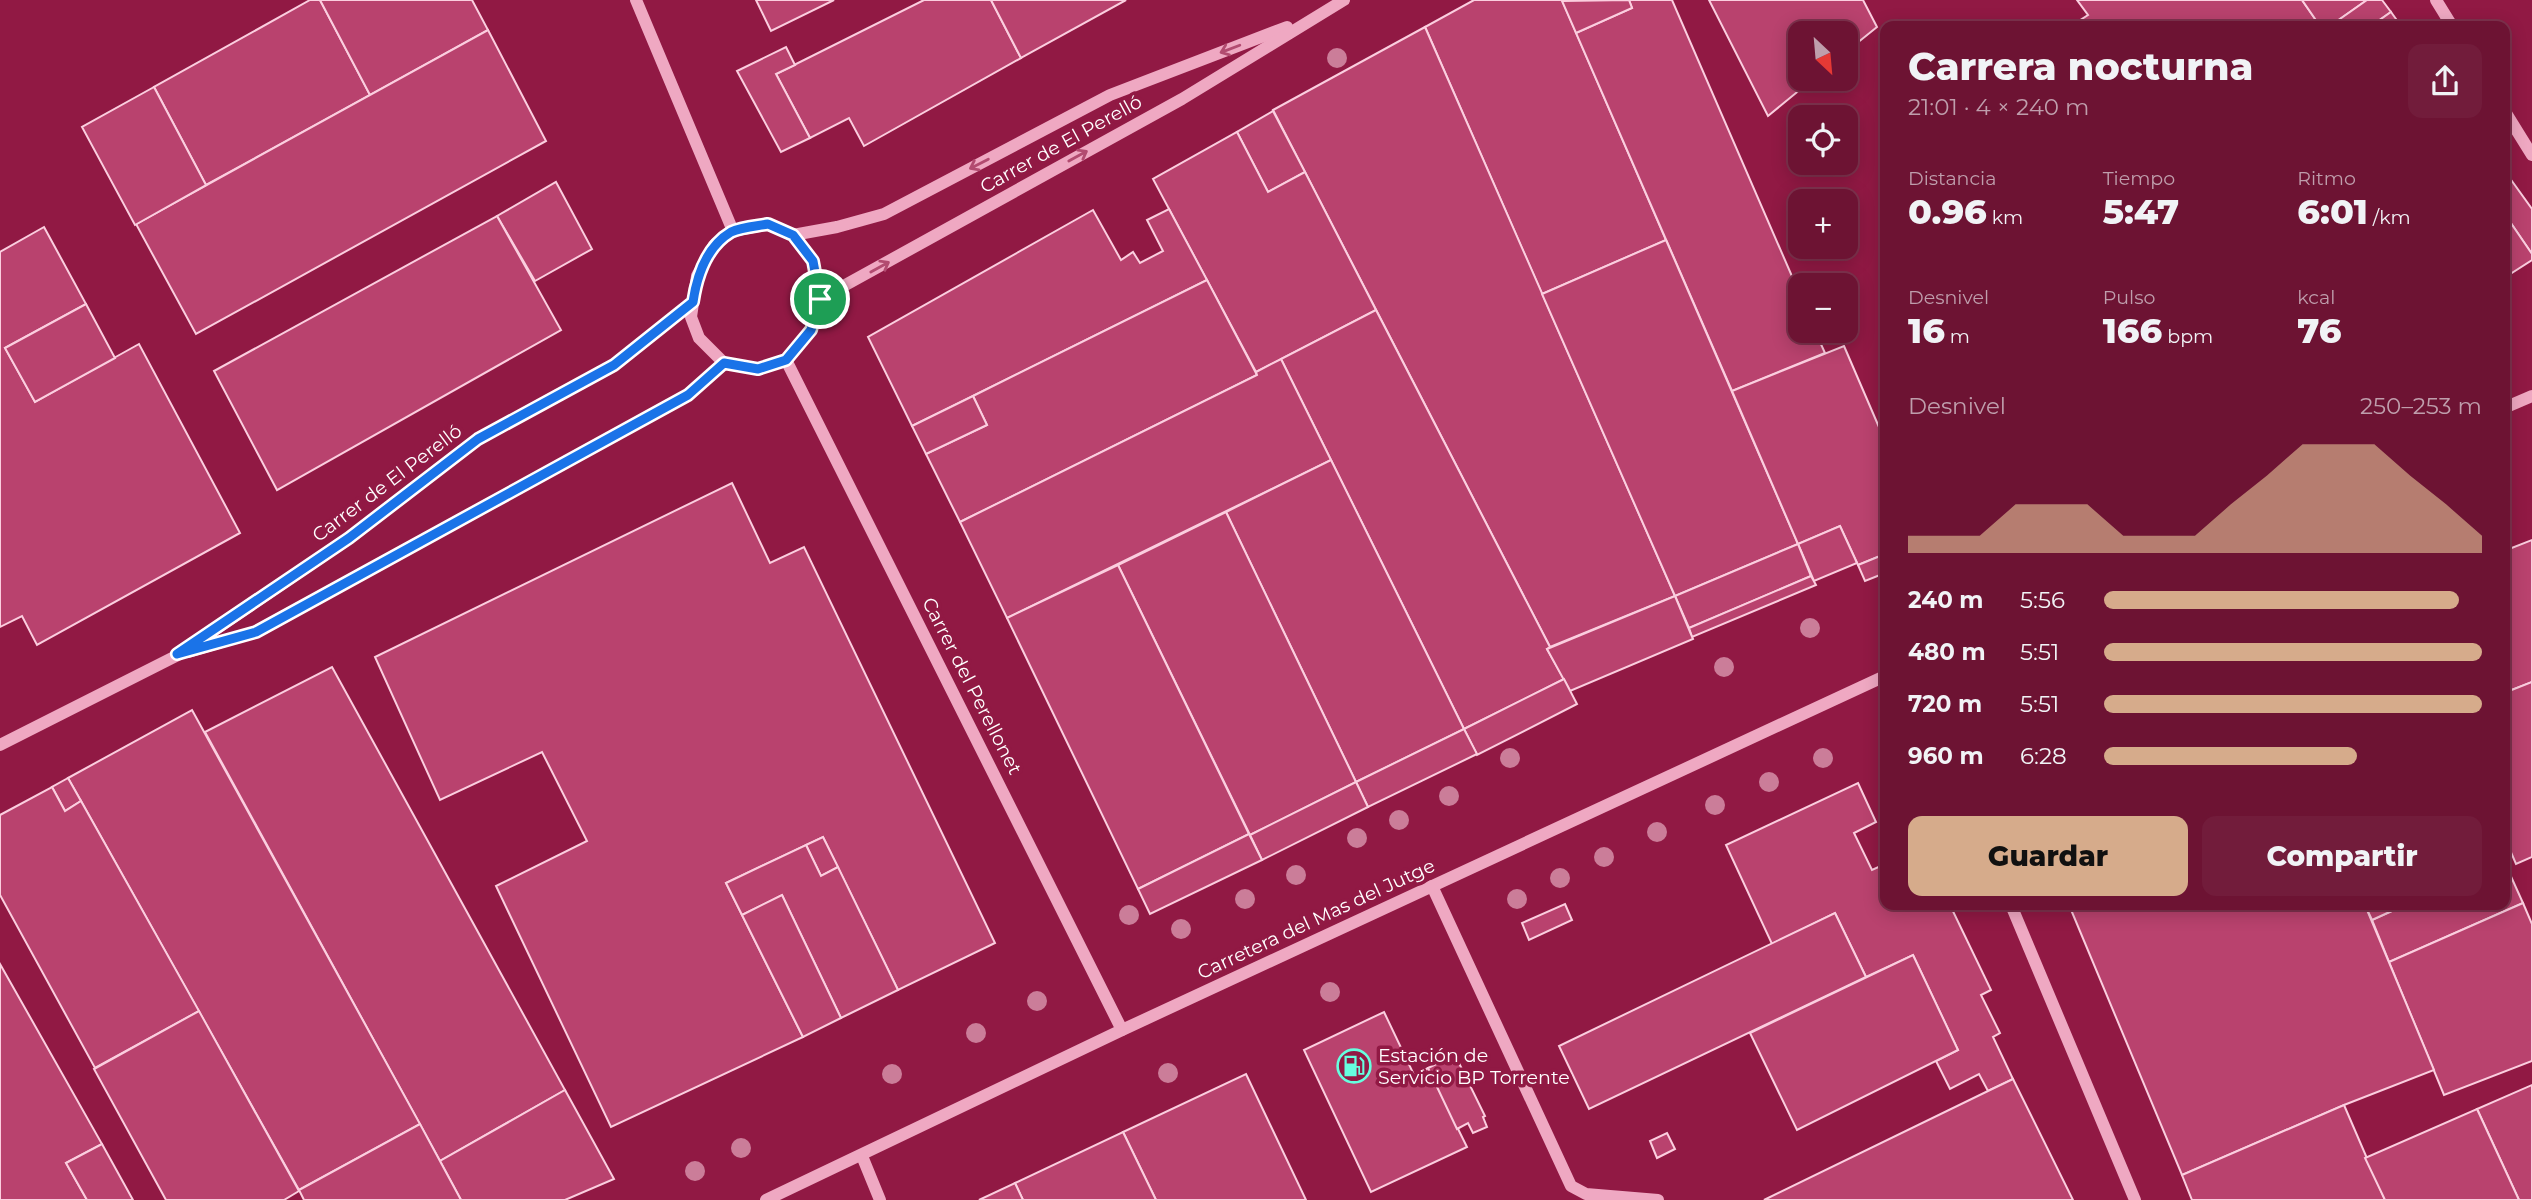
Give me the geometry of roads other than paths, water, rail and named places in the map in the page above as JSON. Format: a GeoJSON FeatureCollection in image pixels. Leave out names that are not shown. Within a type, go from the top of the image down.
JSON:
{"type":"FeatureCollection","features":[{"type":"Feature","properties":{"kind":"street"},"geometry":{"type":"LineString","coordinates":[[636,0],[733,231]]}},
{"type":"Feature","properties":{"kind":"street","name":"Carrer de El Perelló"},"geometry":{"type":"LineString","coordinates":[[820,299],[1182,99],[1344,0]]}},
{"type":"Feature","properties":{"kind":"street"},"geometry":{"type":"LineString","coordinates":[[2436,0],[2449,21]]}},
{"type":"Feature","properties":{"kind":"street","name":"Carrer de El Perelló"},"geometry":{"type":"LineString","coordinates":[[793,235],[884,214],[1110,95],[1317,16]]}},
{"type":"Feature","properties":{"kind":"street"},"geometry":{"type":"LineString","coordinates":[[2510,120],[2532,155]]}},
{"type":"Feature","properties":{"kind":"street"},"geometry":{"type":"LineString","coordinates":[[768,224],[793,235],[813,261],[820,299],[811,330],[786,360],[758,369],[724,363],[699,338],[691,317],[697,276],[714,245],[733,231],[768,224]]}},
{"type":"Feature","properties":{"kind":"street","name":"Carrer de El Perelló"},"geometry":{"type":"LineString","coordinates":[[0,745],[177,654],[349,538],[478,439],[614,365],[693,302]]}},
{"type":"Feature","properties":{"kind":"street","name":"Carrer del Perellonet"},"geometry":{"type":"LineString","coordinates":[[786,360],[1122,1030]]}},
{"type":"Feature","properties":{"kind":"street","name":"Carrer de El Perelló"},"geometry":{"type":"LineString","coordinates":[[177,654],[256,632],[688,395],[724,363]]}},
{"type":"Feature","properties":{"kind":"street"},"geometry":{"type":"LineString","coordinates":[[2510,405],[2532,396]]}},
{"type":"Feature","properties":{"kind":"street","name":"Carretera del Mas del Jutge"},"geometry":{"type":"LineString","coordinates":[[766,1200],[1122,1030],[1880,678]]}},
{"type":"Feature","properties":{"kind":"street"},"geometry":{"type":"LineString","coordinates":[[1432,886],[1571,1185],[1586,1194],[1658,1200]]}},
{"type":"Feature","properties":{"kind":"street"},"geometry":{"type":"LineString","coordinates":[[2013,910],[2135,1200]]}},
{"type":"Feature","properties":{"kind":"street"},"geometry":{"type":"LineString","coordinates":[[862,1156],[880,1200]]}},
{"type":"Feature","properties":{"kind":"place","name":"Estación de Servicio BP Torrente"},"geometry":{"type":"Point","coordinates":[1354,1066]}}]}
